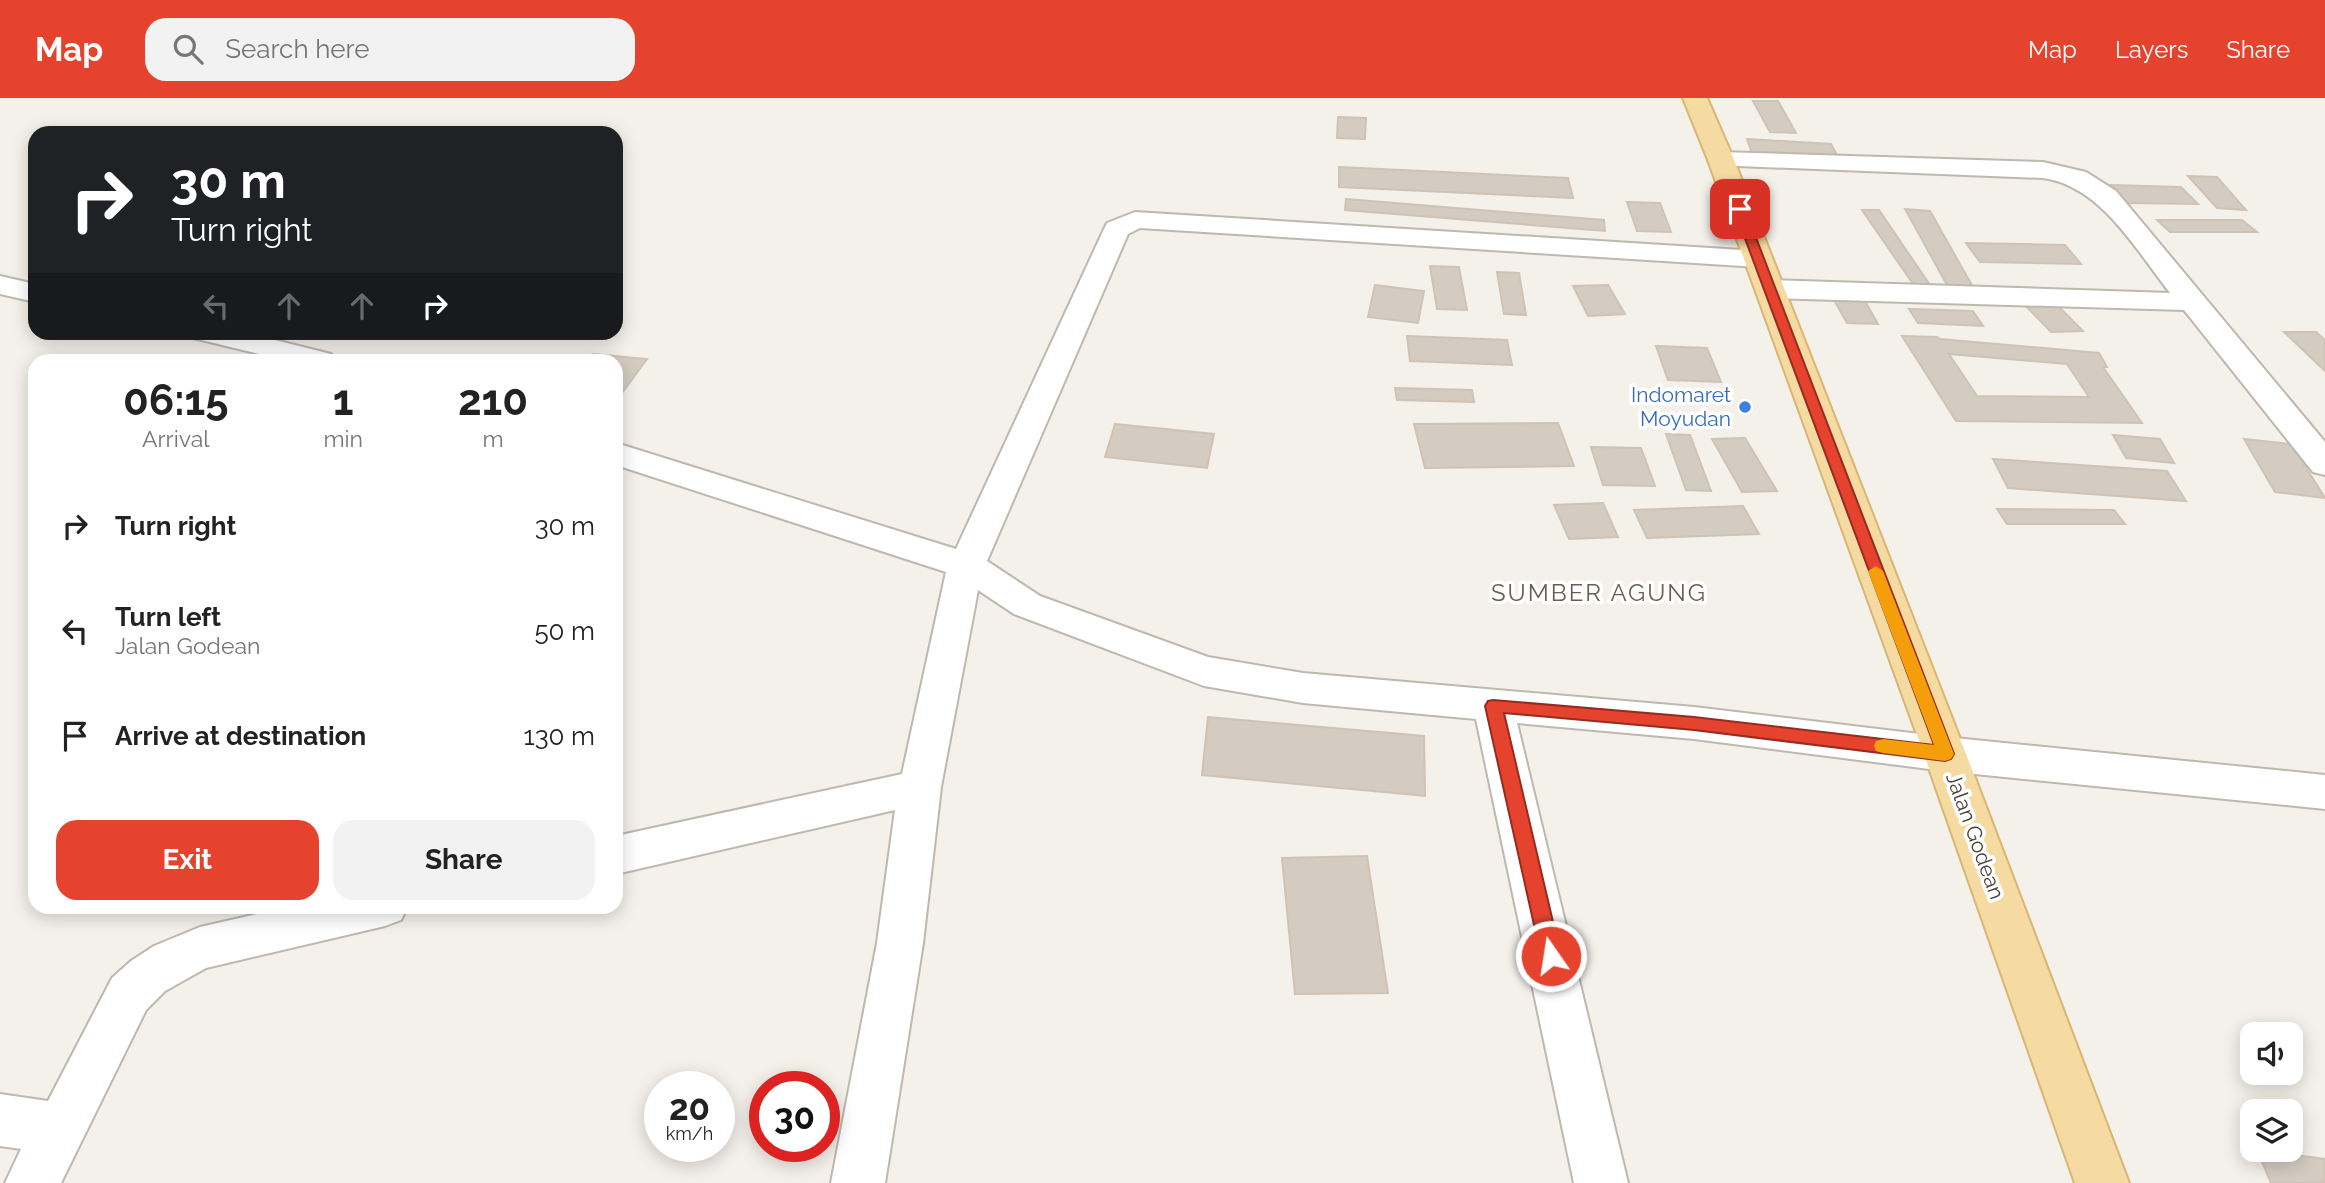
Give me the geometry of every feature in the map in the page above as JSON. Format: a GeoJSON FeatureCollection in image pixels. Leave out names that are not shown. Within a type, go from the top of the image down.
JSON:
{"type":"FeatureCollection","features":[{"type":"Feature","properties":{"kind":"main road","name":"Jalan Godean"},"geometry":{"type":"LineString","coordinates":[[1695,98],[1721,160],[1945,754],[2102,1183]]}},
{"type":"Feature","properties":{"kind":"street"},"geometry":{"type":"LineString","coordinates":[[1721,160],[2030,169],[2068,173],[2092,184],[2106,197],[2325,464]]}},
{"type":"Feature","properties":{"kind":"street"},"geometry":{"type":"LineString","coordinates":[[858,1183],[900,943],[920,787],[961,584],[1117,229],[1126,223],[1136,220],[1174,221],[1764,274],[2193,302]]}},
{"type":"Feature","properties":{"kind":"street"},"geometry":{"type":"LineString","coordinates":[[0,285],[28,291]]}},
{"type":"Feature","properties":{"kind":"street"},"geometry":{"type":"LineString","coordinates":[[237,340],[295,354]]}},
{"type":"Feature","properties":{"kind":"street"},"geometry":{"type":"LineString","coordinates":[[623,457],[961,584],[1027,605],[1203,671],[1498,725],[1694,723],[1945,754],[2311,791]]}},
{"type":"Feature","properties":{"kind":"street"},"geometry":{"type":"LineString","coordinates":[[1498,725],[1601,1183]]}},
{"type":"Feature","properties":{"kind":"street"},"geometry":{"type":"LineString","coordinates":[[623,853],[920,787]]}},
{"type":"Feature","properties":{"kind":"street"},"geometry":{"type":"LineString","coordinates":[[32,1183],[129,994],[148,976],[171,961],[200,948],[350,914]]}},
{"type":"Feature","properties":{"kind":"street"},"geometry":{"type":"LineString","coordinates":[[0,1120],[61,1129]]}},
{"type":"Feature","properties":{"kind":"building"},"geometry":{"type":"Polygon","coordinates":[[[1753,101],[1778,101],[1796,133],[1770,132],[1753,101]]]}},
{"type":"Feature","properties":{"kind":"building"},"geometry":{"type":"Polygon","coordinates":[[[1338,117],[1366,118],[1365,139],[1337,138],[1338,117]]]}},
{"type":"Feature","properties":{"kind":"building"},"geometry":{"type":"Polygon","coordinates":[[[1747,139],[1831,144],[1838,157],[1752,153],[1747,139]]]}},
{"type":"Feature","properties":{"kind":"building"},"geometry":{"type":"Polygon","coordinates":[[[1339,167],[1568,178],[1573,198],[1339,187],[1339,167]]]}},
{"type":"Feature","properties":{"kind":"building"},"geometry":{"type":"Polygon","coordinates":[[[2188,176],[2217,177],[2246,210],[2217,208],[2188,176]]]}},
{"type":"Feature","properties":{"kind":"building"},"geometry":{"type":"Polygon","coordinates":[[[2111,185],[2181,187],[2198,204],[2127,203],[2111,185]]]}},
{"type":"Feature","properties":{"kind":"building"},"geometry":{"type":"Polygon","coordinates":[[[1346,199],[1604,220],[1605,231],[1345,210],[1346,199]]]}},
{"type":"Feature","properties":{"kind":"building"},"geometry":{"type":"Polygon","coordinates":[[[1627,202],[1660,203],[1671,232],[1637,231],[1627,202]]]}},
{"type":"Feature","properties":{"kind":"building"},"geometry":{"type":"Polygon","coordinates":[[[1905,209],[1930,211],[1973,287],[1947,285],[1905,209]]]}},
{"type":"Feature","properties":{"kind":"building"},"geometry":{"type":"Polygon","coordinates":[[[1862,210],[1879,210],[1930,285],[1913,284],[1862,210]]]}},
{"type":"Feature","properties":{"kind":"building"},"geometry":{"type":"Polygon","coordinates":[[[2157,220],[2242,220],[2257,232],[2170,232],[2157,220]]]}},
{"type":"Feature","properties":{"kind":"building"},"geometry":{"type":"Polygon","coordinates":[[[1966,243],[2065,245],[2081,264],[1980,262],[1966,243]]]}},
{"type":"Feature","properties":{"kind":"building"},"geometry":{"type":"Polygon","coordinates":[[[1430,266],[1459,267],[1467,310],[1437,309],[1430,266]]]}},
{"type":"Feature","properties":{"kind":"building"},"geometry":{"type":"Polygon","coordinates":[[[1497,272],[1519,273],[1526,315],[1504,314],[1497,272]]]}},
{"type":"Feature","properties":{"kind":"building"},"geometry":{"type":"Polygon","coordinates":[[[1375,285],[1424,291],[1418,323],[1368,317],[1375,285]]]}},
{"type":"Feature","properties":{"kind":"building"},"geometry":{"type":"Polygon","coordinates":[[[1608,285],[1625,314],[1588,316],[1573,286],[1608,285]]]}},
{"type":"Feature","properties":{"kind":"building"},"geometry":{"type":"Polygon","coordinates":[[[1830,293],[1861,294],[1878,324],[1847,323],[1830,293]]]}},
{"type":"Feature","properties":{"kind":"building"},"geometry":{"type":"Polygon","coordinates":[[[2052,300],[2083,331],[2051,332],[2022,302],[2052,300]]]}},
{"type":"Feature","properties":{"kind":"building"},"geometry":{"type":"Polygon","coordinates":[[[1909,309],[1973,311],[1983,326],[1918,323],[1909,309]]]}},
{"type":"Feature","properties":{"kind":"building"},"geometry":{"type":"Polygon","coordinates":[[[2284,332],[2316,332],[2325,340],[2325,371],[2284,332]]]}},
{"type":"Feature","properties":{"kind":"building"},"geometry":{"type":"Polygon","coordinates":[[[1407,336],[1507,340],[1512,365],[1410,361],[1407,336]]]}},
{"type":"Feature","properties":{"kind":"building"},"geometry":{"type":"Polygon","coordinates":[[[1902,336],[2099,353],[2107,367],[2103,367],[2142,423],[1956,421],[1902,336]],[[1949,354],[1977,396],[2089,397],[2067,364],[1949,354]]]}},
{"type":"Feature","properties":{"kind":"building"},"geometry":{"type":"Polygon","coordinates":[[[1656,346],[1707,348],[1721,382],[1668,380],[1656,346]]]}},
{"type":"Feature","properties":{"kind":"building"},"geometry":{"type":"Polygon","coordinates":[[[623,357],[647,359],[623,392],[623,357]]]}},
{"type":"Feature","properties":{"kind":"building"},"geometry":{"type":"Polygon","coordinates":[[[1395,388],[1472,390],[1474,402],[1397,400],[1395,388]]]}},
{"type":"Feature","properties":{"kind":"building"},"geometry":{"type":"Polygon","coordinates":[[[1558,423],[1574,466],[1425,468],[1414,424],[1558,423]]]}},
{"type":"Feature","properties":{"kind":"building"},"geometry":{"type":"Polygon","coordinates":[[[1115,424],[1214,434],[1207,468],[1105,457],[1115,424]]]}},
{"type":"Feature","properties":{"kind":"building"},"geometry":{"type":"Polygon","coordinates":[[[1666,434],[1690,435],[1711,491],[1686,490],[1666,434]]]}},
{"type":"Feature","properties":{"kind":"building"},"geometry":{"type":"Polygon","coordinates":[[[2113,435],[2160,439],[2174,463],[2126,458],[2113,435]]]}},
{"type":"Feature","properties":{"kind":"building"},"geometry":{"type":"Polygon","coordinates":[[[1745,438],[1777,491],[1742,492],[1712,439],[1745,438]]]}},
{"type":"Feature","properties":{"kind":"building"},"geometry":{"type":"Polygon","coordinates":[[[2244,439],[2291,444],[2325,498],[2275,492],[2244,439]]]}},
{"type":"Feature","properties":{"kind":"building"},"geometry":{"type":"Polygon","coordinates":[[[1591,447],[1641,448],[1655,486],[1603,485],[1591,447]]]}},
{"type":"Feature","properties":{"kind":"building"},"geometry":{"type":"Polygon","coordinates":[[[1993,459],[2167,471],[2186,501],[2008,488],[1993,459]]]}},
{"type":"Feature","properties":{"kind":"building"},"geometry":{"type":"Polygon","coordinates":[[[1603,503],[1618,537],[1569,539],[1554,505],[1603,503]]]}},
{"type":"Feature","properties":{"kind":"building"},"geometry":{"type":"Polygon","coordinates":[[[1743,506],[1759,534],[1647,538],[1634,510],[1743,506]]]}},
{"type":"Feature","properties":{"kind":"building"},"geometry":{"type":"Polygon","coordinates":[[[1997,509],[2114,510],[2125,524],[2007,524],[1997,509]]]}},
{"type":"Feature","properties":{"kind":"building"},"geometry":{"type":"Polygon","coordinates":[[[1208,717],[1424,736],[1425,796],[1202,775],[1208,717]]]}},
{"type":"Feature","properties":{"kind":"building"},"geometry":{"type":"Polygon","coordinates":[[[1367,856],[1388,993],[1295,994],[1282,858],[1367,856]]]}},
{"type":"Feature","properties":{"kind":"building"},"geometry":{"type":"Polygon","coordinates":[[[2303,1156],[2325,1159],[2325,1183],[2271,1183],[2262,1162],[2303,1162],[2303,1156]]]}},
{"type":"Feature","properties":{"kind":"slow traffic"},"geometry":{"type":"LineString","coordinates":[[1876,571],[1945,754],[1883,746]]}},
{"type":"Feature","properties":{"kind":"place","name":"Indomaret Moyudan"},"geometry":{"type":"Point","coordinates":[1745,407]}},
{"type":"Feature","properties":{"kind":"district","name":"SUMBER AGUNG"},"geometry":{"type":"Point","coordinates":[1599,593]}},
{"type":"Feature","properties":{"kind":"route"},"geometry":{"type":"LineString","coordinates":[[1551,956],[1493,706],[1694,723],[1945,754],[1740,209]]}}]}
